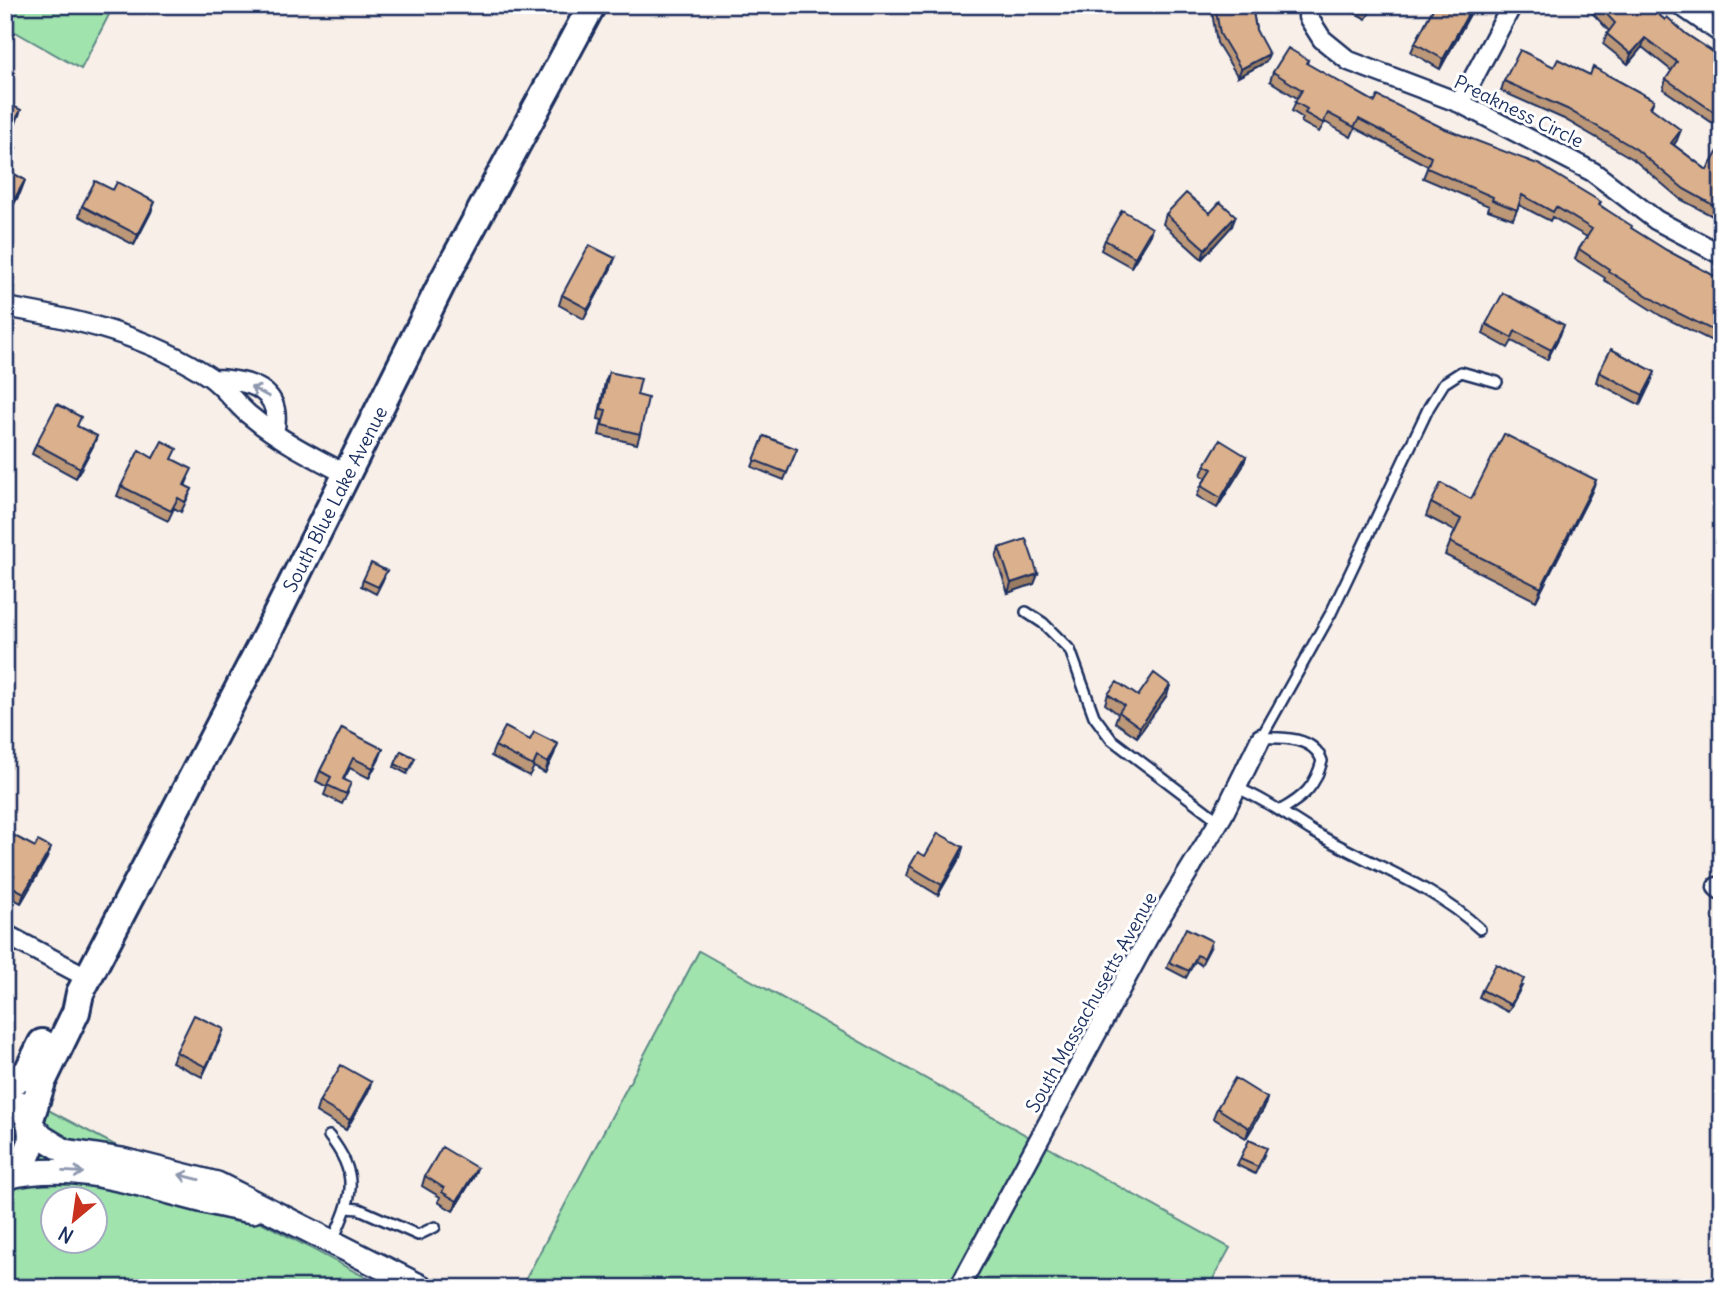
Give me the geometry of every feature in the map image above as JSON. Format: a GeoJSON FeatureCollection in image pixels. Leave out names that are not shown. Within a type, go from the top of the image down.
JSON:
{"type":"FeatureCollection","features":[{"type":"Feature","properties":{"kind":"main road","name":"South Blue Lake Avenue"},"geometry":{"type":"LineString","coordinates":[[6,1177],[27,1157],[32,1143],[31,1123],[42,1083],[76,1012],[84,986],[348,475],[442,284],[592,5]]}},
{"type":"Feature","properties":{"kind":"main road","name":"South Blue Lake Avenue"},"geometry":{"type":"LineString","coordinates":[[5,1086],[27,1073],[59,1008],[84,986]]}},
{"type":"Feature","properties":{"kind":"main road"},"geometry":{"type":"LineString","coordinates":[[5,1093],[23,1107],[31,1123]]}},
{"type":"Feature","properties":{"kind":"street","name":"Preakness Circle"},"geometry":{"type":"LineString","coordinates":[[1310,5],[1308,17],[1322,39],[1349,61],[1460,103],[1592,172],[1656,220],[1722,255]]}},
{"type":"Feature","properties":{"kind":"street"},"geometry":{"type":"LineString","coordinates":[[1460,103],[1513,5]]}},
{"type":"Feature","properties":{"kind":"street"},"geometry":{"type":"LineString","coordinates":[[1680,5],[1722,34]]}},
{"type":"Feature","properties":{"kind":"street"},"geometry":{"type":"LineString","coordinates":[[5,307],[83,320],[176,356],[213,379],[247,414],[292,447],[348,475]]}},
{"type":"Feature","properties":{"kind":"street"},"geometry":{"type":"LineString","coordinates":[[213,379],[240,382],[268,394],[276,411],[274,433]]}},
{"type":"Feature","properties":{"kind":"street","name":"South Massachusetts Avenue"},"geometry":{"type":"LineString","coordinates":[[959,1288],[1143,947],[1219,821],[1261,738]]}},
{"type":"Feature","properties":{"kind":"street"},"geometry":{"type":"LineString","coordinates":[[5,934],[84,986]]}},
{"type":"Feature","properties":{"kind":"street"},"geometry":{"type":"LineString","coordinates":[[31,1123],[42,1137],[65,1151],[122,1160],[217,1184],[423,1288]]}},
{"type":"Feature","properties":{"kind":"street"},"geometry":{"type":"LineString","coordinates":[[6,1177],[33,1170],[104,1174],[244,1210],[273,1214]]}},
{"type":"Feature","properties":{"kind":"lane"},"geometry":{"type":"LineString","coordinates":[[1261,738],[1331,613],[1429,407],[1444,383],[1461,372],[1497,382]]}},
{"type":"Feature","properties":{"kind":"lane"},"geometry":{"type":"LineString","coordinates":[[1026,612],[1043,623],[1070,650],[1094,716],[1111,739],[1219,821]]}},
{"type":"Feature","properties":{"kind":"lane"},"geometry":{"type":"LineString","coordinates":[[1261,738],[1286,737],[1301,742],[1312,748],[1322,761],[1317,779],[1306,795],[1281,810]]}},
{"type":"Feature","properties":{"kind":"lane"},"geometry":{"type":"LineString","coordinates":[[1237,788],[1458,908],[1480,929]]}},
{"type":"Feature","properties":{"kind":"lane"},"geometry":{"type":"LineString","coordinates":[[329,1136],[349,1167],[352,1184],[347,1208],[332,1241]]}},
{"type":"Feature","properties":{"kind":"lane"},"geometry":{"type":"LineString","coordinates":[[347,1208],[359,1209],[418,1234],[435,1227]]}},
{"type":"Feature","properties":{"kind":"green space"},"geometry":{"type":"Polygon","coordinates":[[[5,5],[114,5],[81,69],[5,26],[5,5]]]}},
{"type":"Feature","properties":{"kind":"green space"},"geometry":{"type":"Polygon","coordinates":[[[699,951],[1031,1138],[950,1288],[521,1288],[699,951]]]}},
{"type":"Feature","properties":{"kind":"green space"},"geometry":{"type":"Polygon","coordinates":[[[33,1102],[386,1288],[5,1288],[5,1154],[33,1102]]]}},
{"type":"Feature","properties":{"kind":"green space"},"geometry":{"type":"Polygon","coordinates":[[[1044,1145],[1230,1248],[1208,1288],[968,1288],[1044,1145]]]}},
{"type":"Feature","properties":{"kind":"building"},"geometry":{"type":"Polygon","coordinates":[[[1215,5],[1252,5],[1256,30],[1269,54],[1241,69],[1220,34],[1215,5]]]}},
{"type":"Feature","properties":{"kind":"building"},"geometry":{"type":"Polygon","coordinates":[[[1435,5],[1473,5],[1443,59],[1415,43],[1435,5]]]}},
{"type":"Feature","properties":{"kind":"building"},"geometry":{"type":"Polygon","coordinates":[[[1598,5],[1647,5],[1722,58],[1722,114],[1720,116],[1666,79],[1677,62],[1645,38],[1631,54],[1607,34],[1615,23],[1598,5]]]}},
{"type":"Feature","properties":{"kind":"building"},"geometry":{"type":"Polygon","coordinates":[[[1288,48],[1308,60],[1306,63],[1375,102],[1378,96],[1443,128],[1540,165],[1601,202],[1599,205],[1632,226],[1631,228],[1722,280],[1722,335],[1664,306],[1608,271],[1609,269],[1579,249],[1592,229],[1556,207],[1553,212],[1522,195],[1517,210],[1427,168],[1431,157],[1359,119],[1354,127],[1328,113],[1323,123],[1305,113],[1307,109],[1295,102],[1302,90],[1273,72],[1288,48]]]}},
{"type":"Feature","properties":{"kind":"building"},"geometry":{"type":"Polygon","coordinates":[[[1520,50],[1554,67],[1558,59],[1590,75],[1593,67],[1654,100],[1650,107],[1681,130],[1671,143],[1707,170],[1718,151],[1722,153],[1722,210],[1684,189],[1636,149],[1567,109],[1504,81],[1520,50]]]}},
{"type":"Feature","properties":{"kind":"building"},"geometry":{"type":"Polygon","coordinates":[[[5,102],[21,110],[5,139],[5,102]]]}},
{"type":"Feature","properties":{"kind":"building"},"geometry":{"type":"Polygon","coordinates":[[[5,143],[16,148],[8,164],[5,163],[5,143]]]}},
{"type":"Feature","properties":{"kind":"building"},"geometry":{"type":"Polygon","coordinates":[[[5,169],[25,180],[10,207],[5,205],[5,169]]]}},
{"type":"Feature","properties":{"kind":"building"},"geometry":{"type":"Polygon","coordinates":[[[95,181],[113,190],[117,182],[155,202],[138,235],[82,206],[95,181]]]}},
{"type":"Feature","properties":{"kind":"building"},"geometry":{"type":"Polygon","coordinates":[[[1186,193],[1210,213],[1220,202],[1236,216],[1205,249],[1166,214],[1186,193]]]}},
{"type":"Feature","properties":{"kind":"building"},"geometry":{"type":"Polygon","coordinates":[[[1122,210],[1152,228],[1135,257],[1105,240],[1122,210]]]}},
{"type":"Feature","properties":{"kind":"building"},"geometry":{"type":"Polygon","coordinates":[[[589,245],[615,258],[588,309],[562,295],[589,245]]]}},
{"type":"Feature","properties":{"kind":"building"},"geometry":{"type":"Polygon","coordinates":[[[1503,293],[1564,325],[1551,350],[1515,331],[1512,338],[1486,324],[1503,293]]]}},
{"type":"Feature","properties":{"kind":"building"},"geometry":{"type":"Polygon","coordinates":[[[1611,349],[1655,372],[1643,395],[1599,372],[1611,349]]]}},
{"type":"Feature","properties":{"kind":"building"},"geometry":{"type":"Polygon","coordinates":[[[609,372],[641,379],[637,395],[648,398],[640,434],[602,425],[606,410],[601,409],[609,372]]]}},
{"type":"Feature","properties":{"kind":"building"},"geometry":{"type":"Polygon","coordinates":[[[57,404],[81,417],[77,426],[97,436],[80,468],[36,444],[57,404]]]}},
{"type":"Feature","properties":{"kind":"building"},"geometry":{"type":"Polygon","coordinates":[[[1504,434],[1596,480],[1541,588],[1450,542],[1461,519],[1431,503],[1441,483],[1471,499],[1504,434]]]}},
{"type":"Feature","properties":{"kind":"building"},"geometry":{"type":"Polygon","coordinates":[[[764,436],[797,449],[787,473],[754,460],[764,436]]]}},
{"type":"Feature","properties":{"kind":"building"},"geometry":{"type":"Polygon","coordinates":[[[1220,440],[1246,456],[1221,498],[1201,486],[1212,469],[1205,465],[1220,440]]]}},
{"type":"Feature","properties":{"kind":"building"},"geometry":{"type":"Polygon","coordinates":[[[162,441],[177,449],[172,459],[192,469],[184,485],[192,489],[185,502],[178,498],[171,511],[121,486],[139,450],[153,458],[162,441]]]}},
{"type":"Feature","properties":{"kind":"building"},"geometry":{"type":"Polygon","coordinates":[[[1026,539],[1038,574],[1011,583],[999,548],[1026,539]]]}},
{"type":"Feature","properties":{"kind":"building"},"geometry":{"type":"Polygon","coordinates":[[[371,563],[387,571],[378,587],[363,580],[371,563]]]}},
{"type":"Feature","properties":{"kind":"building"},"geometry":{"type":"Polygon","coordinates":[[[1154,673],[1170,685],[1140,727],[1119,712],[1124,705],[1108,694],[1117,682],[1138,696],[1154,673]]]}},
{"type":"Feature","properties":{"kind":"building"},"geometry":{"type":"Polygon","coordinates":[[[505,727],[530,740],[534,732],[558,744],[548,763],[537,757],[533,766],[495,746],[505,727]]]}},
{"type":"Feature","properties":{"kind":"building"},"geometry":{"type":"Polygon","coordinates":[[[342,728],[383,749],[373,768],[353,758],[343,779],[351,783],[346,794],[327,785],[331,777],[320,771],[342,728]]]}},
{"type":"Feature","properties":{"kind":"building"},"geometry":{"type":"Polygon","coordinates":[[[401,751],[415,758],[409,771],[395,764],[401,751]]]}},
{"type":"Feature","properties":{"kind":"building"},"geometry":{"type":"Polygon","coordinates":[[[5,831],[35,847],[38,841],[51,848],[24,893],[9,885],[14,876],[5,872],[5,831]]]}},
{"type":"Feature","properties":{"kind":"building"},"geometry":{"type":"Polygon","coordinates":[[[938,833],[963,847],[942,885],[910,866],[918,852],[925,856],[938,833]]]}},
{"type":"Feature","properties":{"kind":"building"},"geometry":{"type":"Polygon","coordinates":[[[1186,928],[1212,941],[1204,958],[1197,955],[1189,971],[1169,962],[1186,928]]]}},
{"type":"Feature","properties":{"kind":"building"},"geometry":{"type":"Polygon","coordinates":[[[1496,964],[1524,979],[1511,1005],[1482,990],[1496,964]]]}},
{"type":"Feature","properties":{"kind":"building"},"geometry":{"type":"Polygon","coordinates":[[[194,1015],[224,1029],[206,1067],[176,1052],[194,1015]]]}},
{"type":"Feature","properties":{"kind":"building"},"geometry":{"type":"Polygon","coordinates":[[[341,1065],[371,1082],[350,1120],[319,1102],[341,1065]]]}},
{"type":"Feature","properties":{"kind":"building"},"geometry":{"type":"Polygon","coordinates":[[[1235,1078],[1267,1098],[1249,1128],[1217,1108],[1235,1078]]]}},
{"type":"Feature","properties":{"kind":"building"},"geometry":{"type":"Polygon","coordinates":[[[1249,1140],[1267,1148],[1258,1167],[1240,1159],[1249,1140]]]}},
{"type":"Feature","properties":{"kind":"building"},"geometry":{"type":"Polygon","coordinates":[[[442,1147],[477,1168],[457,1201],[442,1192],[444,1188],[425,1176],[442,1147]]]}}]}
